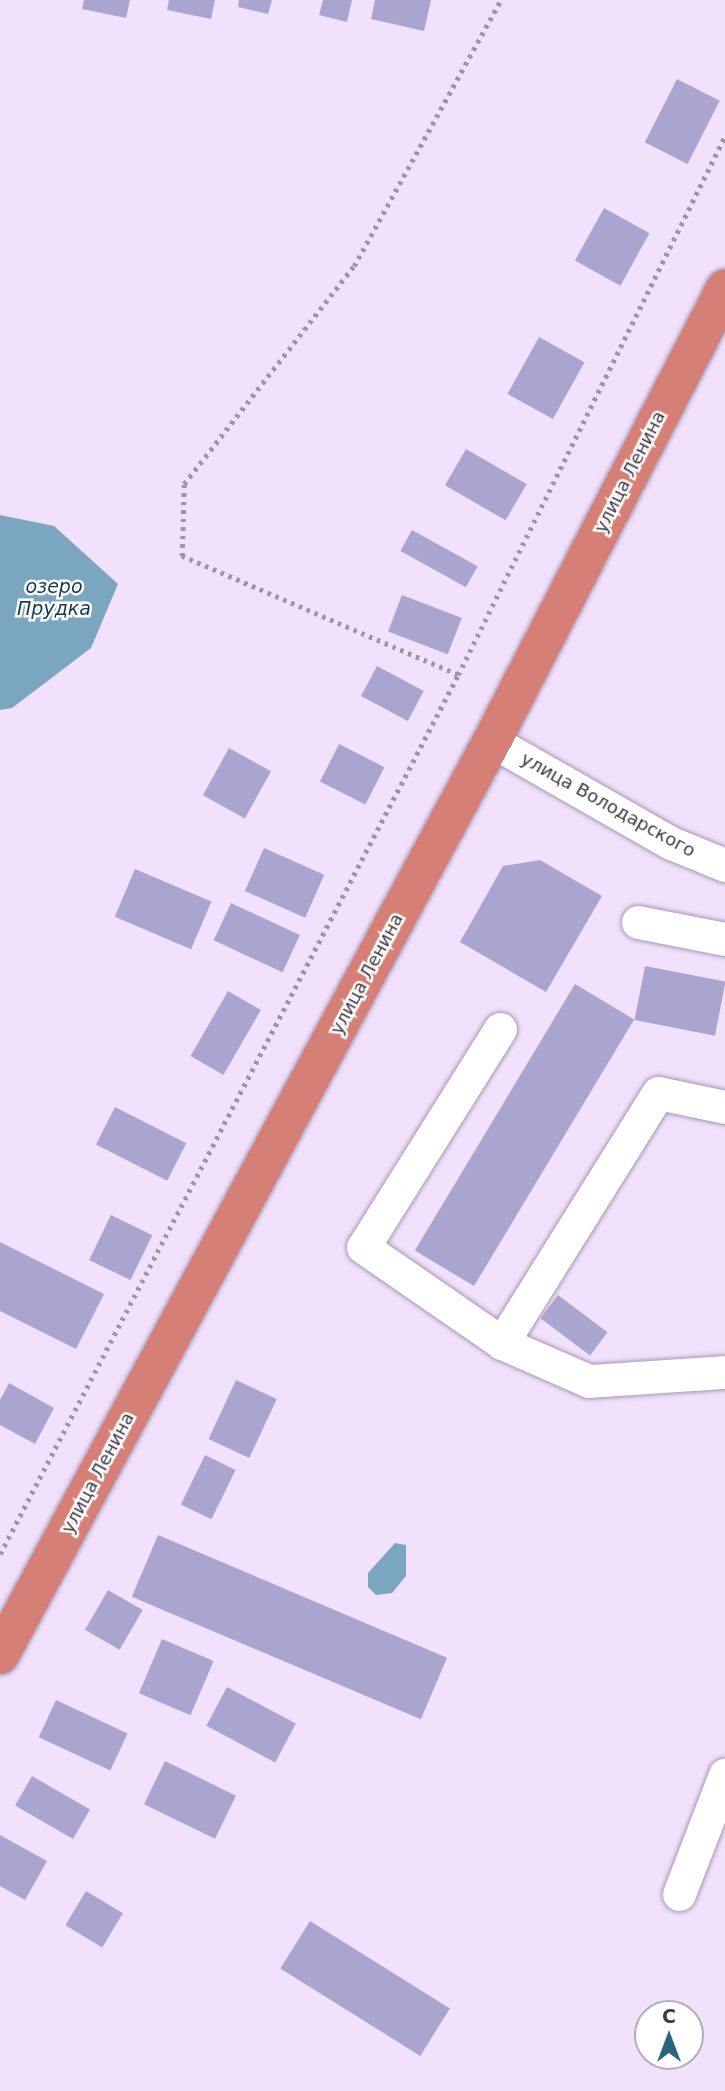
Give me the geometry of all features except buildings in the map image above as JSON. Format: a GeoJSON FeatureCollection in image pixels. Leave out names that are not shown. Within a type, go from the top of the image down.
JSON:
{"type":"FeatureCollection","features":[{"type":"Feature","properties":{"kind":"highway","name":"улица Ленина"},"geometry":{"type":"LineString","coordinates":[[0,1655],[492,741],[725,289]]}},
{"type":"Feature","properties":{"kind":"street","name":"улица Володарского"},"geometry":{"type":"LineString","coordinates":[[492,741],[671,843],[725,865]]}},
{"type":"Feature","properties":{"kind":"street"},"geometry":{"type":"LineString","coordinates":[[638,922],[725,939]]}},
{"type":"Feature","properties":{"kind":"street"},"geometry":{"type":"LineString","coordinates":[[500,1029],[363,1247],[502,1342],[589,1381],[725,1372]]}},
{"type":"Feature","properties":{"kind":"street"},"geometry":{"type":"LineString","coordinates":[[502,1342],[658,1093],[725,1107]]}},
{"type":"Feature","properties":{"kind":"street"},"geometry":{"type":"LineString","coordinates":[[679,1894],[725,1775]]}},
{"type":"Feature","properties":{"kind":"path"},"geometry":{"type":"LineString","coordinates":[[458,675],[182,556],[184,484],[354,266],[500,0]]}},
{"type":"Feature","properties":{"kind":"path"},"geometry":{"type":"LineString","coordinates":[[0,1554],[458,675],[725,136]]}},
{"type":"Feature","properties":{"kind":"water","name":"озеро Прудка"},"geometry":{"type":"Polygon","coordinates":[[[0,515],[54,526],[118,584],[91,648],[12,708],[0,710],[0,515]]]}},
{"type":"Feature","properties":{"kind":"water"},"geometry":{"type":"Polygon","coordinates":[[[395,1543],[406,1545],[406,1576],[392,1593],[376,1595],[368,1587],[368,1573],[395,1543]]]}}]}
